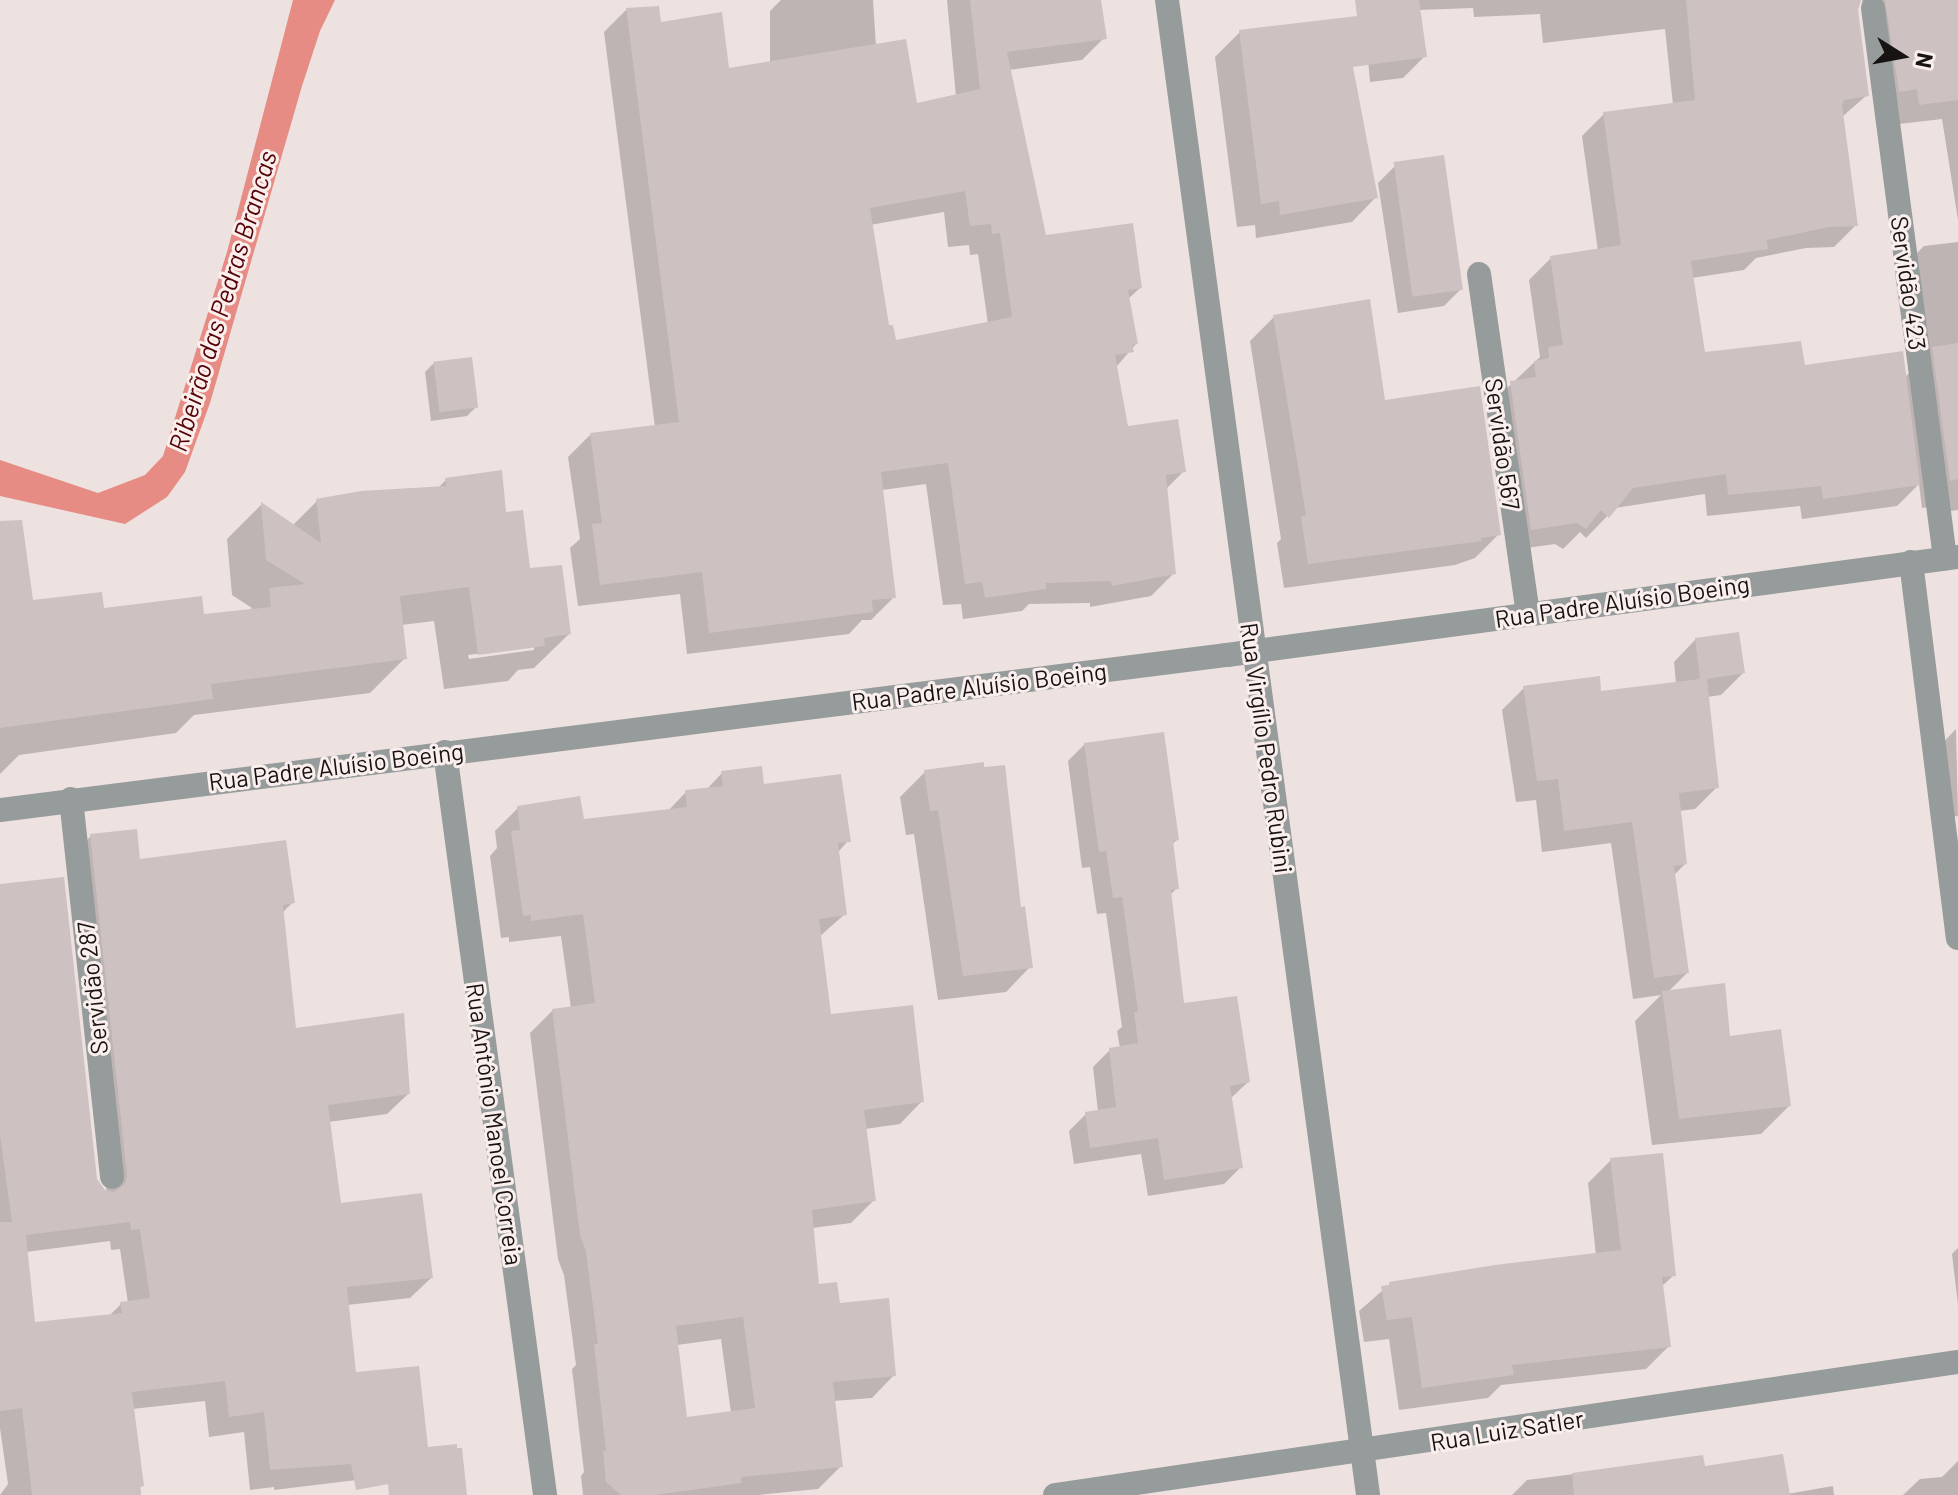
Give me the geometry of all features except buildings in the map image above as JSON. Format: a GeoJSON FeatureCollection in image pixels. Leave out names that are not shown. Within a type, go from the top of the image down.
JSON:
{"type":"FeatureCollection","features":[{"type":"Feature","properties":{"kind":"street","name":"Rua Virgílio Pedro Rubini"},"geometry":{"type":"LineString","coordinates":[[1167,0],[1368,1495]]}},
{"type":"Feature","properties":{"kind":"street","name":"Servidão 423"},"geometry":{"type":"LineString","coordinates":[[1873,8],[1952,558]]}},
{"type":"Feature","properties":{"kind":"street","name":"Servidão 567"},"geometry":{"type":"LineString","coordinates":[[1479,274],[1528,614]]}},
{"type":"Feature","properties":{"kind":"street","name":"Rua Padre Aluísio Boeing"},"geometry":{"type":"LineString","coordinates":[[0,810],[1255,651],[1952,558]]}},
{"type":"Feature","properties":{"kind":"street"},"geometry":{"type":"LineString","coordinates":[[1911,562],[1958,938]]}},
{"type":"Feature","properties":{"kind":"street","name":"Rua Antônio Manoel Correia"},"geometry":{"type":"LineString","coordinates":[[445,752],[545,1495]]}},
{"type":"Feature","properties":{"kind":"street","name":"Servidão 287"},"geometry":{"type":"LineString","coordinates":[[71,799],[112,1177]]}},
{"type":"Feature","properties":{"kind":"street","name":"Rua Luiz Satler"},"geometry":{"type":"LineString","coordinates":[[1055,1495],[1958,1362]]}},
{"type":"Feature","properties":{"kind":"water","name":"Ribeirão das Pedras Brancas"},"geometry":{"type":"Polygon","coordinates":[[[293,0],[335,0],[320,31],[302,86],[210,403],[185,472],[167,497],[125,524],[0,496],[0,460],[98,493],[145,475],[163,456],[227,252],[293,0]]]}}]}
